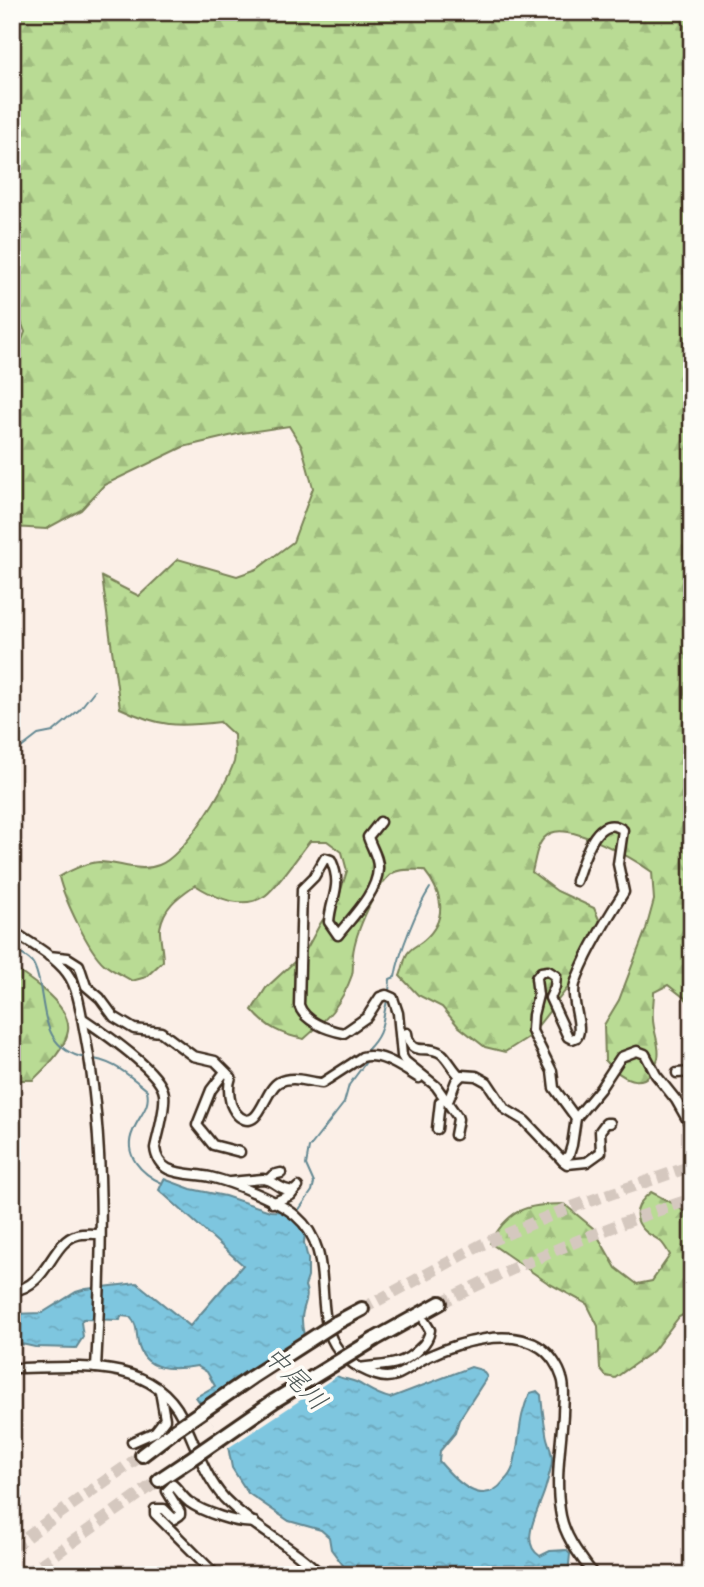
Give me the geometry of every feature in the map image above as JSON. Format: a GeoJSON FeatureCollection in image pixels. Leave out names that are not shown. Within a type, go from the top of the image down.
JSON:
{"type":"FeatureCollection","features":[{"type":"Feature","properties":{"kind":"highway"},"geometry":{"type":"LineString","coordinates":[[159,1480],[274,1401],[440,1303]]}},
{"type":"Feature","properties":{"kind":"highway"},"geometry":{"type":"LineString","coordinates":[[142,1455],[252,1377],[362,1309]]}},
{"type":"Feature","properties":{"kind":"street"},"geometry":{"type":"LineString","coordinates":[[380,822],[368,837],[379,867],[376,876],[364,901],[338,935],[329,922],[337,894],[335,868],[331,860],[325,858],[314,877],[302,889],[299,1005],[302,1015],[307,1019],[344,1033],[367,1017],[380,998],[389,996],[396,1002],[402,1056],[412,1068],[436,1086],[443,1102],[437,1129]]}},
{"type":"Feature","properties":{"kind":"street"},"geometry":{"type":"LineString","coordinates":[[576,881],[591,843],[603,827],[608,824],[617,825],[623,830],[618,864],[624,892],[607,919],[575,984],[573,1001],[580,1030],[577,1037],[568,1037],[551,1002],[556,976],[548,971],[541,972],[536,978],[538,995],[532,1031],[552,1071],[554,1088],[576,1118]]}},
{"type":"Feature","properties":{"kind":"street"},"geometry":{"type":"LineString","coordinates":[[12,930],[49,956],[68,974],[76,994],[88,1048],[100,1152],[96,1368]]}},
{"type":"Feature","properties":{"kind":"street"},"geometry":{"type":"LineString","coordinates":[[49,956],[68,958],[79,965],[86,986],[100,998],[114,1017],[134,1029],[161,1032],[193,1056],[215,1061],[231,1077],[229,1085],[234,1112],[246,1120],[258,1116],[269,1092],[278,1083],[290,1079],[322,1083],[369,1055],[382,1058],[433,1089],[458,1119],[454,1135]]}},
{"type":"Feature","properties":{"kind":"street"},"geometry":{"type":"LineString","coordinates":[[82,1017],[107,1033],[156,1079],[164,1091],[155,1148],[161,1165],[178,1172],[230,1182],[295,1214],[312,1234],[322,1268],[327,1331],[343,1355],[360,1368],[390,1378],[452,1346],[501,1339],[526,1341],[545,1350],[558,1369],[564,1390],[558,1491],[560,1512],[567,1536],[594,1575]]}},
{"type":"Feature","properties":{"kind":"street"},"geometry":{"type":"LineString","coordinates":[[407,1033],[408,1042],[412,1046],[441,1053],[460,1076]]}},
{"type":"Feature","properties":{"kind":"street"},"geometry":{"type":"LineString","coordinates":[[563,1161],[569,1155],[576,1118],[621,1057],[637,1051],[645,1054],[692,1128]]}},
{"type":"Feature","properties":{"kind":"street"},"geometry":{"type":"LineString","coordinates":[[677,1073],[692,1072]]}},
{"type":"Feature","properties":{"kind":"street"},"geometry":{"type":"LineString","coordinates":[[225,1073],[211,1090],[197,1125],[212,1145],[240,1152]]}},
{"type":"Feature","properties":{"kind":"street"},"geometry":{"type":"LineString","coordinates":[[443,1102],[449,1099],[460,1076]]}},
{"type":"Feature","properties":{"kind":"street"},"geometry":{"type":"LineString","coordinates":[[460,1076],[476,1076],[487,1082],[505,1109],[525,1121],[567,1164],[580,1164],[601,1152],[600,1131],[606,1123],[610,1123]]}},
{"type":"Feature","properties":{"kind":"street"},"geometry":{"type":"LineString","coordinates":[[230,1182],[241,1179],[269,1179],[281,1173]]}},
{"type":"Feature","properties":{"kind":"street"},"geometry":{"type":"LineString","coordinates":[[269,1179],[284,1191],[296,1189],[277,1205]]}},
{"type":"Feature","properties":{"kind":"street"},"geometry":{"type":"LineString","coordinates":[[12,1291],[24,1289],[36,1280],[66,1241],[80,1234],[99,1234]]}},
{"type":"Feature","properties":{"kind":"street"},"geometry":{"type":"LineString","coordinates":[[360,1368],[393,1365],[411,1357],[429,1337],[430,1330],[425,1322]]}},
{"type":"Feature","properties":{"kind":"street"},"geometry":{"type":"LineString","coordinates":[[12,1368],[96,1368],[127,1373],[160,1389],[182,1417],[205,1470],[225,1498],[305,1558],[321,1575]]}},
{"type":"Feature","properties":{"kind":"street"},"geometry":{"type":"LineString","coordinates":[[132,1442],[155,1432],[165,1419],[160,1389]]}},
{"type":"Feature","properties":{"kind":"street"},"geometry":{"type":"LineString","coordinates":[[216,1575],[155,1514],[155,1509],[160,1508],[174,1519],[180,1515],[167,1491],[173,1486],[177,1487],[183,1497],[195,1506],[244,1524],[254,1522]]}},
{"type":"Feature","properties":{"kind":"green space"},"geometry":{"type":"Polygon","coordinates":[[[12,12],[692,12],[692,1010],[687,1000],[668,985],[654,992],[653,1024],[659,1054],[654,1069],[642,1080],[619,1074],[605,1061],[604,1025],[619,1000],[646,929],[654,900],[652,872],[603,844],[573,833],[561,831],[546,836],[537,850],[532,872],[557,891],[594,908],[601,924],[576,977],[530,1036],[505,1052],[485,1047],[458,1026],[442,1007],[418,995],[400,976],[407,954],[432,932],[440,914],[439,896],[424,870],[396,871],[380,887],[358,934],[352,975],[343,995],[326,1018],[304,1039],[275,1029],[252,1010],[266,988],[305,952],[339,896],[347,871],[342,852],[327,841],[310,841],[274,887],[255,901],[228,900],[195,885],[183,894],[168,908],[162,920],[160,930],[163,961],[146,977],[132,981],[110,969],[84,936],[59,877],[78,867],[99,862],[144,868],[159,865],[169,859],[203,820],[230,773],[235,756],[234,735],[220,722],[169,724],[146,719],[120,708],[102,577],[139,596],[178,559],[237,576],[257,569],[293,542],[313,488],[302,447],[289,426],[242,433],[183,447],[104,485],[81,510],[46,529],[12,527],[12,366],[25,332],[18,314],[12,308],[12,12]]]}},
{"type":"Feature","properties":{"kind":"green space"},"geometry":{"type":"Polygon","coordinates":[[[12,967],[57,1003],[67,1022],[68,1031],[63,1045],[33,1080],[12,1080],[12,967]]]}},
{"type":"Feature","properties":{"kind":"green space"},"geometry":{"type":"Polygon","coordinates":[[[651,1192],[676,1205],[692,1219],[692,1310],[679,1317],[653,1351],[615,1378],[606,1376],[600,1369],[598,1326],[587,1304],[548,1283],[490,1243],[504,1223],[520,1211],[539,1205],[564,1204],[593,1228],[616,1268],[637,1284],[652,1281],[670,1255],[661,1242],[645,1231],[638,1221],[639,1205],[651,1192]]]}},
{"type":"Feature","properties":{"kind":"water","name":"中尾川"},"geometry":{"type":"Polygon","coordinates":[[[164,1179],[270,1211],[295,1212],[302,1216],[306,1223],[304,1243],[308,1259],[308,1277],[302,1326],[311,1351],[328,1371],[390,1398],[471,1367],[482,1370],[487,1377],[459,1420],[455,1433],[440,1451],[439,1461],[469,1489],[487,1493],[496,1489],[509,1475],[526,1403],[530,1393],[537,1391],[541,1395],[552,1460],[532,1524],[531,1542],[533,1550],[540,1556],[550,1551],[566,1550],[570,1554],[568,1575],[365,1575],[361,1571],[348,1572],[331,1549],[329,1537],[321,1530],[289,1521],[248,1493],[232,1468],[227,1441],[196,1397],[215,1386],[207,1372],[197,1366],[161,1367],[146,1359],[138,1343],[136,1326],[130,1317],[121,1316],[120,1320],[83,1319],[83,1337],[76,1348],[35,1347],[12,1342],[12,1314],[42,1313],[76,1292],[86,1289],[137,1283],[190,1326],[243,1265],[159,1190],[164,1179]]]}},
{"type":"Feature","properties":{"kind":"pier"},"geometry":{"type":"Polygon","coordinates":[[[307,1331],[322,1363],[340,1374],[225,1450],[215,1426],[198,1404],[307,1331]]]}},
{"type":"Feature","properties":{"kind":"waterway"},"geometry":{"type":"LineString","coordinates":[[12,755],[38,735],[53,732],[79,710],[94,691]]}},
{"type":"Feature","properties":{"kind":"waterway"},"geometry":{"type":"LineString","coordinates":[[389,992],[390,979],[395,977],[409,931],[430,888]]}},
{"type":"Feature","properties":{"kind":"waterway"},"geometry":{"type":"LineString","coordinates":[[12,949],[27,957],[34,965],[46,1018],[54,1039],[72,1054],[85,1058]]}},
{"type":"Feature","properties":{"kind":"waterway"},"geometry":{"type":"LineString","coordinates":[[367,1050],[380,1032],[387,1001]]}},
{"type":"Feature","properties":{"kind":"waterway"},"geometry":{"type":"LineString","coordinates":[[94,1059],[116,1067],[147,1090],[146,1107],[133,1131],[130,1148],[141,1169],[162,1183]]}},
{"type":"Feature","properties":{"kind":"waterway"},"geometry":{"type":"LineString","coordinates":[[298,1211],[312,1191],[314,1183],[306,1165],[309,1148],[344,1103],[349,1085],[366,1062]]}},
{"type":"Feature","properties":{"kind":"tunnel"},"geometry":{"type":"LineString","coordinates":[[362,1309],[483,1244],[566,1209],[692,1166]]}},
{"type":"Feature","properties":{"kind":"tunnel"},"geometry":{"type":"LineString","coordinates":[[440,1303],[564,1246],[692,1199]]}},
{"type":"Feature","properties":{"kind":"tunnel"},"geometry":{"type":"LineString","coordinates":[[12,1547],[142,1455]]}},
{"type":"Feature","properties":{"kind":"tunnel"},"geometry":{"type":"LineString","coordinates":[[26,1575],[159,1480]]}}]}
